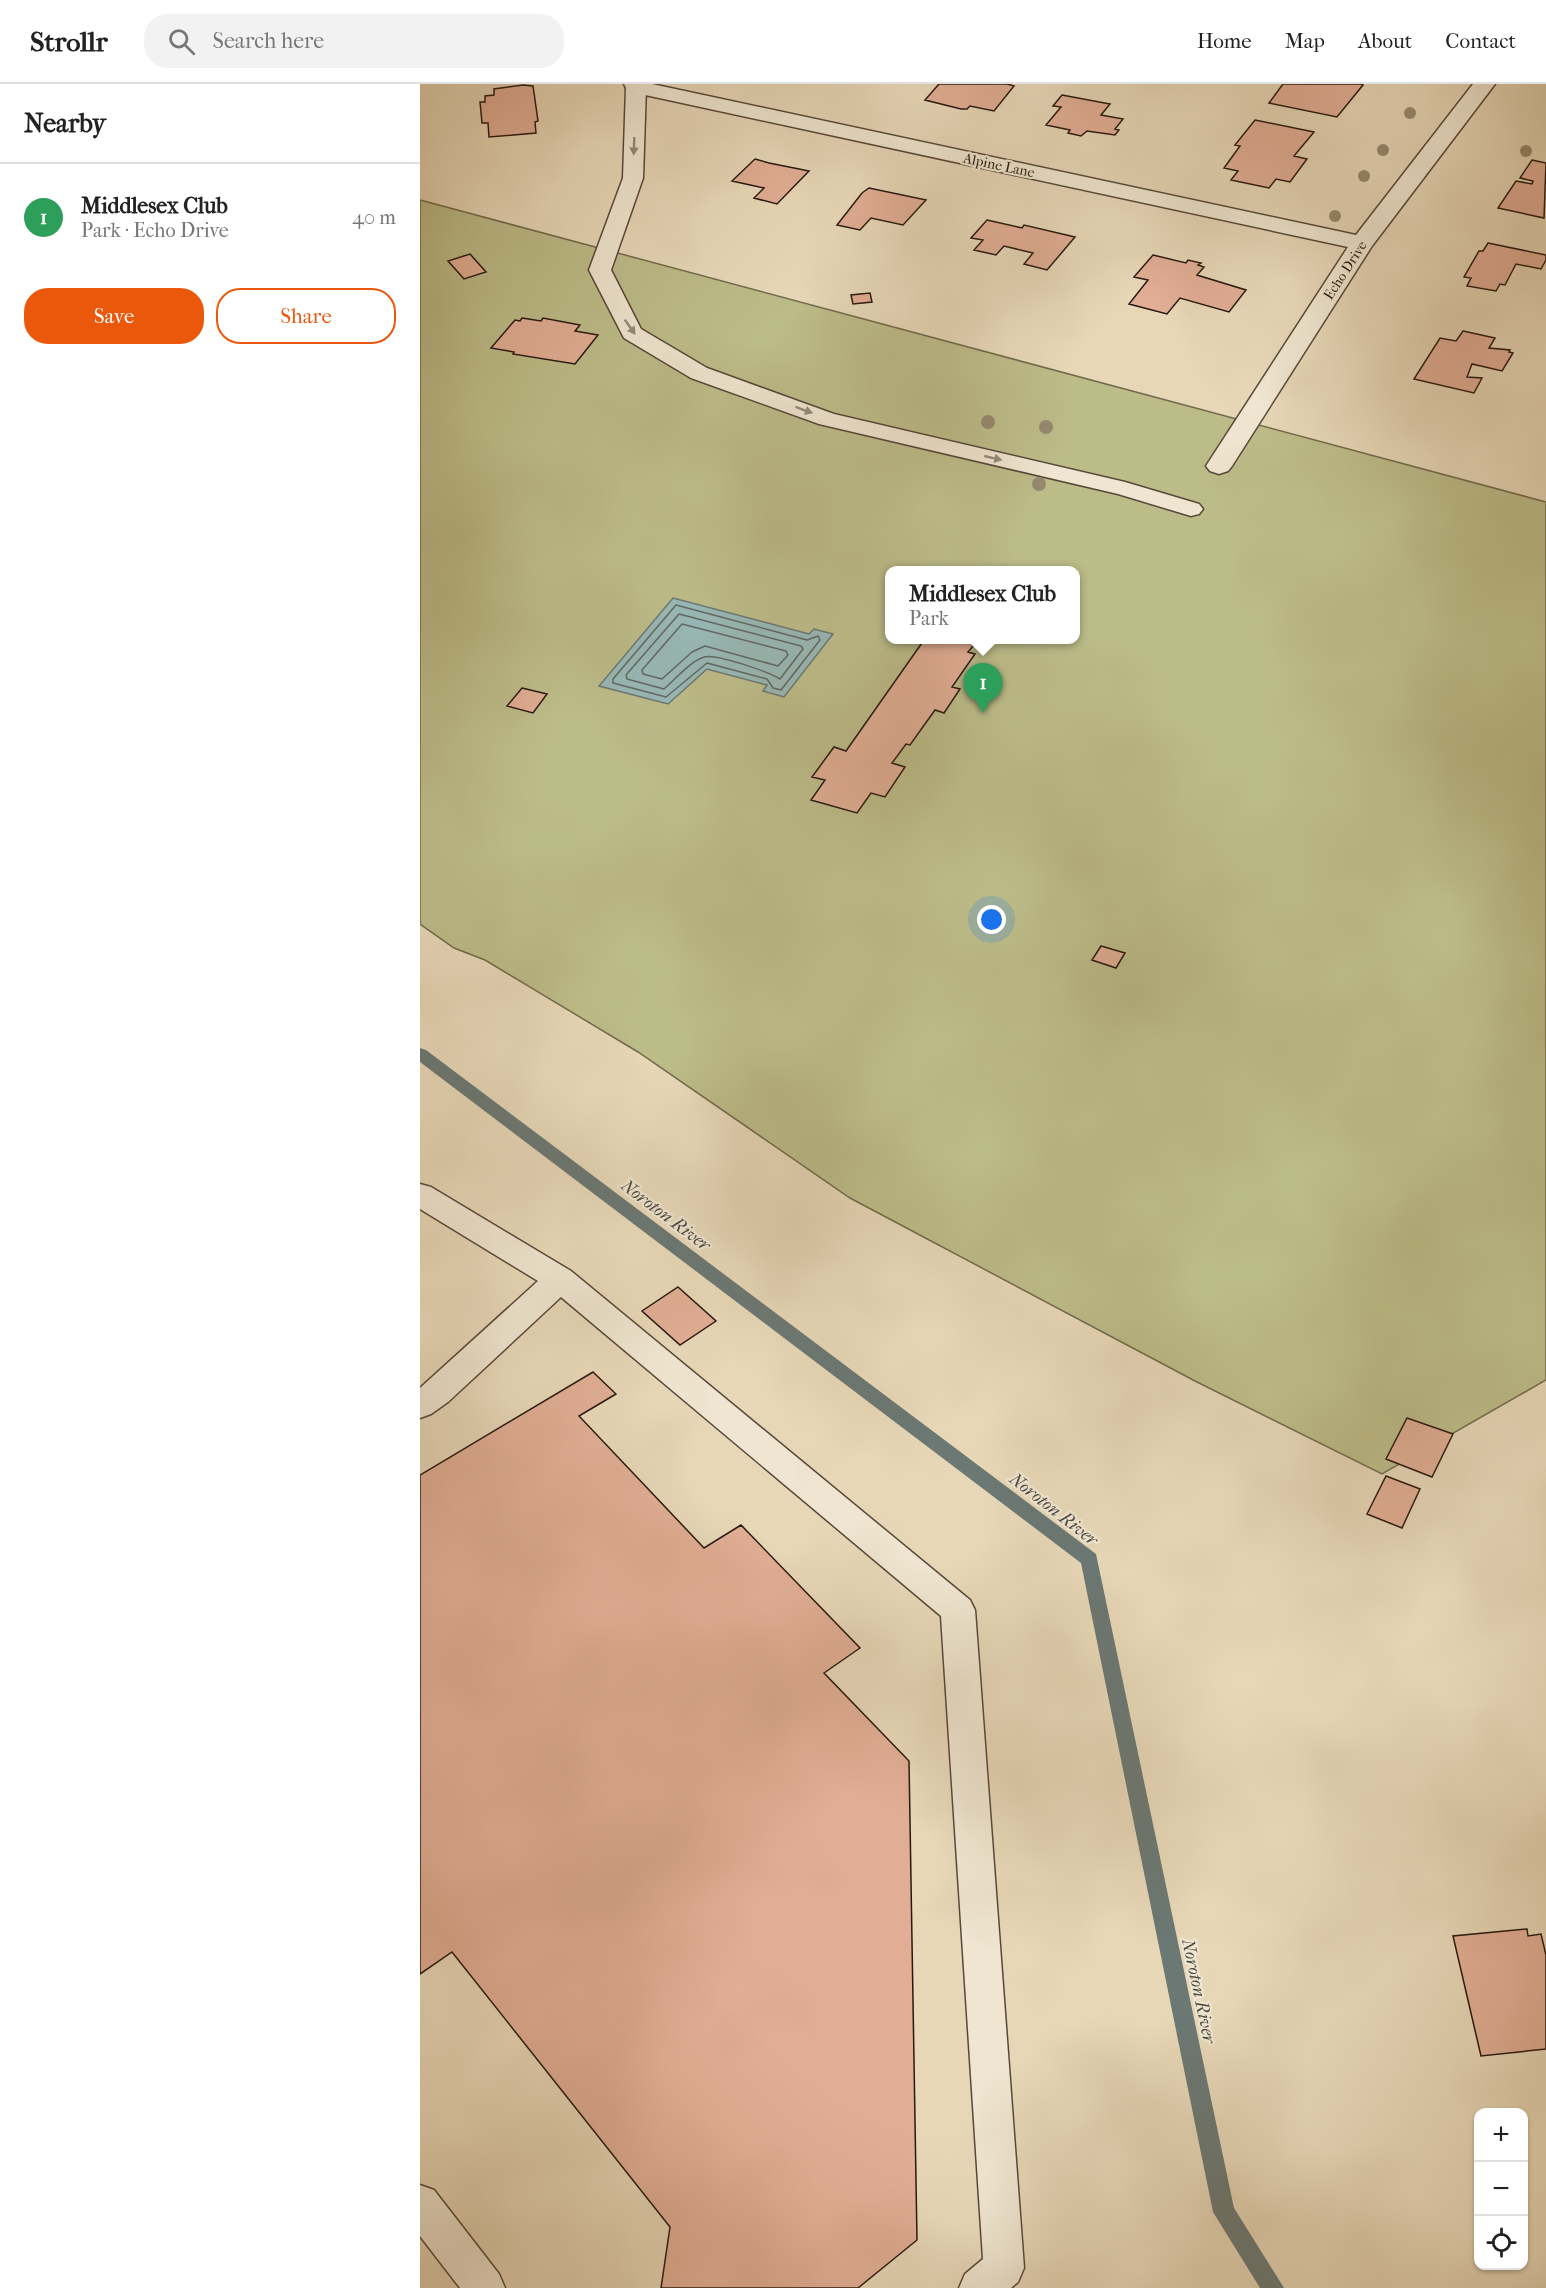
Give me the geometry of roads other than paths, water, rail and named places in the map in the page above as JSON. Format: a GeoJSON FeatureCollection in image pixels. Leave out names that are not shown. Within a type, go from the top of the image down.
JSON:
{"type":"FeatureCollection","features":[{"type":"Feature","properties":{"kind":"street","name":"Echo Drive"},"geometry":{"type":"LineString","coordinates":[[1219,466],[1362,243],[1484,84]]}},
{"type":"Feature","properties":{"kind":"street","name":"Alpine Lane"},"geometry":{"type":"LineString","coordinates":[[636,86],[1362,243]]}},
{"type":"Feature","properties":{"kind":"lane"},"geometry":{"type":"LineString","coordinates":[[636,86],[633,178],[600,270],[632,333],[699,373],[827,419],[1125,489],[1191,510]]}},
{"type":"Feature","properties":{"kind":"lane"},"geometry":{"type":"LineString","coordinates":[[420,1195],[560,1279],[958,1610],[1004,2268],[979,2288]]}},
{"type":"Feature","properties":{"kind":"lane"},"geometry":{"type":"LineString","coordinates":[[420,1405],[437,1393],[560,1279]]}},
{"type":"Feature","properties":{"kind":"lane"},"geometry":{"type":"LineString","coordinates":[[420,2204],[485,2288]]}},
{"type":"Feature","properties":{"kind":"water"},"geometry":{"type":"Polygon","coordinates":[[[673,598],[809,634],[814,629],[833,634],[784,697],[763,691],[767,685],[707,669],[668,704],[599,686],[673,598]]]}},
{"type":"Feature","properties":{"kind":"waterway","name":"Noroton River"},"geometry":{"type":"LineString","coordinates":[[420,1054],[1089,1559],[1224,2212],[1273,2288]]}},
{"type":"Feature","properties":{"kind":"place","name":"Middlesex Club"},"geometry":{"type":"Point","coordinates":[983,713]}}]}
